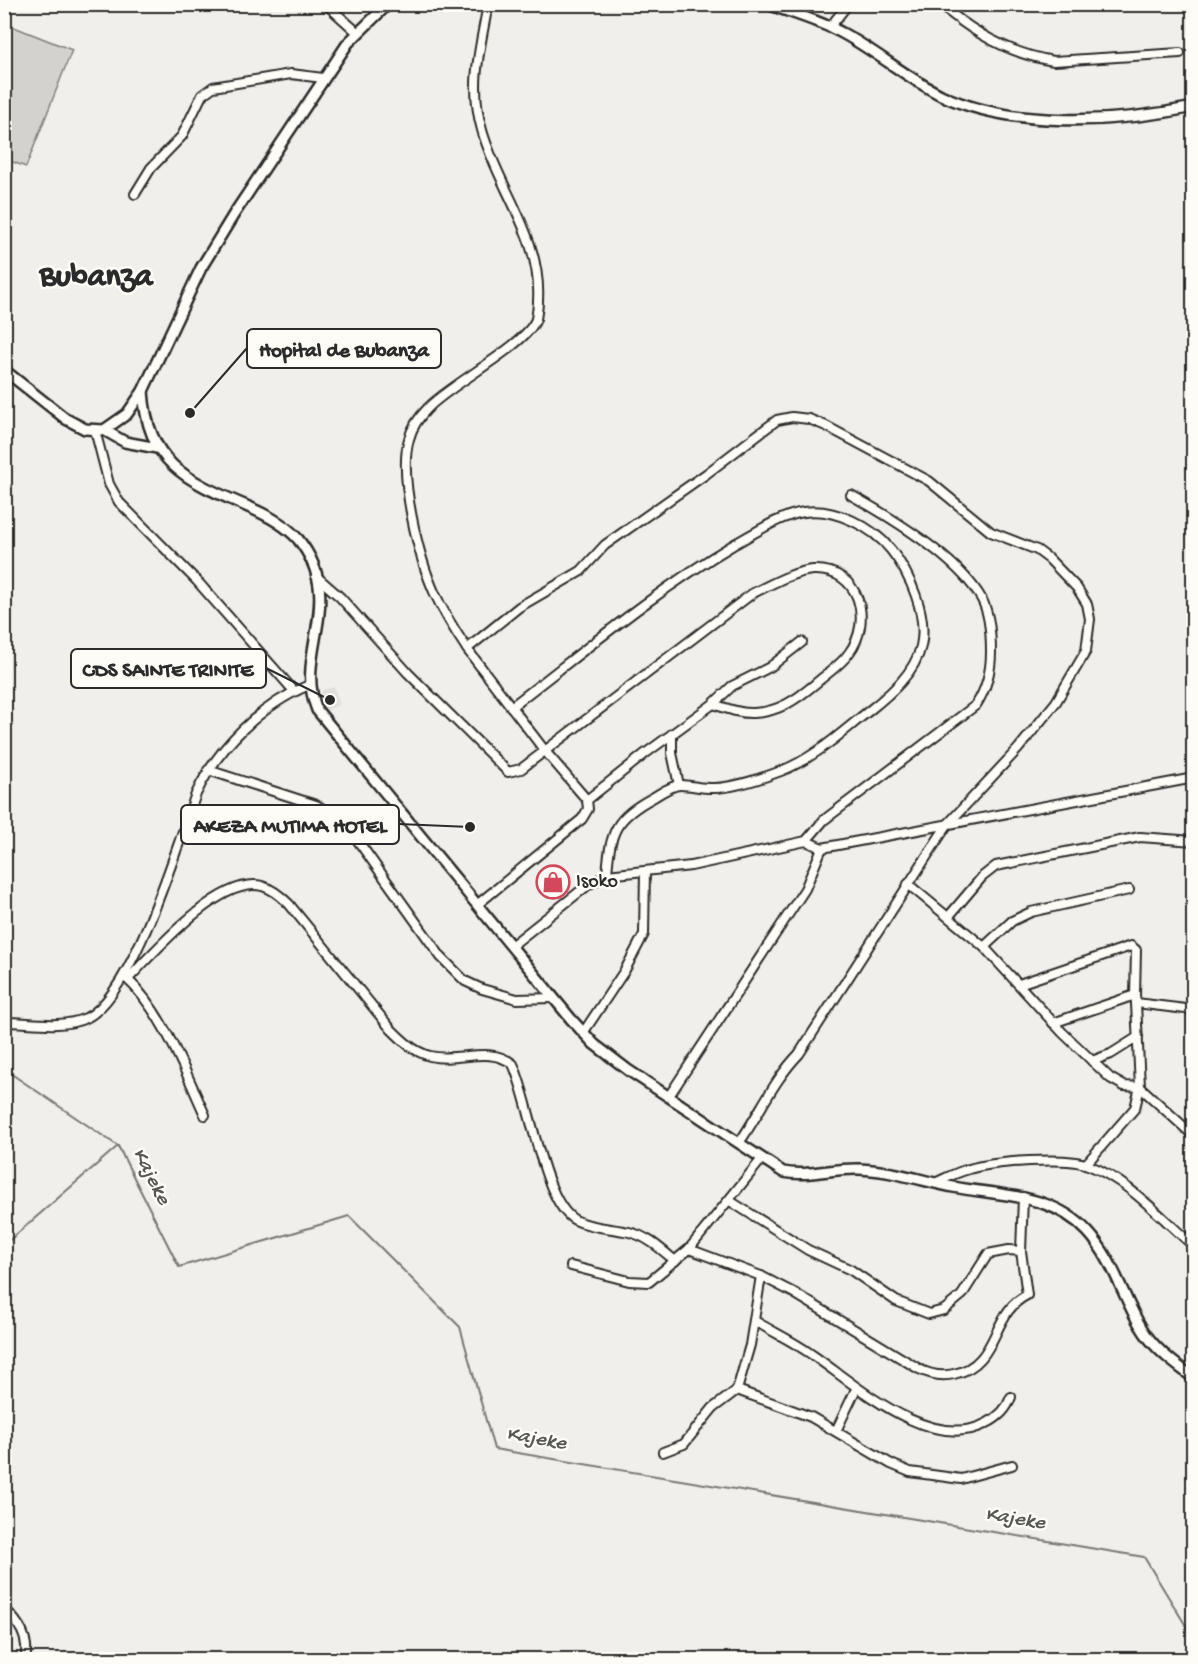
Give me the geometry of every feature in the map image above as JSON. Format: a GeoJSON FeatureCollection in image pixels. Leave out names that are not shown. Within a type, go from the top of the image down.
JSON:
{"type":"FeatureCollection","features":[{"type":"Feature","properties":{"kind":"main road"},"geometry":{"type":"LineString","coordinates":[[100,430],[127,414],[142,391],[201,268],[323,78],[357,32],[388,4]]}},
{"type":"Feature","properties":{"kind":"main road"},"geometry":{"type":"LineString","coordinates":[[767,4],[830,27],[940,94],[982,110],[1032,118],[1061,119],[1112,117],[1194,107]]}},
{"type":"Feature","properties":{"kind":"main road"},"geometry":{"type":"LineString","coordinates":[[4,370],[75,425],[100,430],[125,442],[157,448]]}},
{"type":"Feature","properties":{"kind":"main road"},"geometry":{"type":"LineString","coordinates":[[142,391],[146,421],[157,448],[193,481],[280,523],[307,551],[316,576],[321,611],[309,685],[317,710],[583,1033],[610,1057],[761,1160],[783,1172],[793,1174],[862,1169],[1023,1197],[1055,1207],[1089,1233],[1110,1264],[1148,1337],[1162,1353],[1194,1378]]}},
{"type":"Feature","properties":{"kind":"street"},"geometry":{"type":"LineString","coordinates":[[326,4],[357,32]]}},
{"type":"Feature","properties":{"kind":"street"},"geometry":{"type":"LineString","coordinates":[[478,904],[582,819],[588,809],[587,800],[545,751],[467,649],[435,593],[416,538],[407,478],[409,438],[429,406],[483,368],[522,336],[536,320],[538,277],[534,254],[528,234],[482,131],[474,91],[475,71],[488,4]]}},
{"type":"Feature","properties":{"kind":"street"},"geometry":{"type":"LineString","coordinates":[[830,27],[848,4]]}},
{"type":"Feature","properties":{"kind":"street"},"geometry":{"type":"LineString","coordinates":[[940,4],[980,34],[1034,58],[1054,61],[1180,53]]}},
{"type":"Feature","properties":{"kind":"street"},"geometry":{"type":"LineString","coordinates":[[135,194],[151,168],[182,136],[202,95],[213,87],[291,74],[323,78]]}},
{"type":"Feature","properties":{"kind":"street"},"geometry":{"type":"LineString","coordinates":[[467,649],[519,607],[581,571],[605,545],[706,474],[759,431],[777,420],[792,417],[809,419],[929,481],[991,532],[1037,550],[1077,588],[1087,604],[1090,619],[1089,634],[1086,651],[1078,668],[1056,702],[1018,749],[947,825],[799,1054],[775,1082],[758,1116],[739,1143]]}},
{"type":"Feature","properties":{"kind":"street"},"geometry":{"type":"LineString","coordinates":[[100,430],[110,484],[119,502],[197,580],[294,691]]}},
{"type":"Feature","properties":{"kind":"street"},"geometry":{"type":"LineString","coordinates":[[511,946],[588,885],[607,875],[710,863],[806,841],[824,820],[976,705],[985,692],[989,678],[991,641],[989,620],[983,600],[971,583],[910,531],[852,495]]}},
{"type":"Feature","properties":{"kind":"street"},"geometry":{"type":"LineString","coordinates":[[511,706],[690,571],[766,526],[796,514],[816,512],[841,516],[880,538],[905,570],[917,606],[921,646],[906,677],[823,748],[783,770],[736,785],[713,789],[679,785],[628,812],[617,824],[611,836],[607,875]]}},
{"type":"Feature","properties":{"kind":"street"},"geometry":{"type":"LineString","coordinates":[[316,576],[340,597],[408,673],[502,768],[515,772],[753,593],[795,574],[813,570],[841,576],[851,585],[862,611],[856,642],[848,656],[801,696],[778,708],[752,713],[713,704]]}},
{"type":"Feature","properties":{"kind":"street"},"geometry":{"type":"LineString","coordinates":[[587,800],[713,704],[732,686],[770,667],[802,642]]}},
{"type":"Feature","properties":{"kind":"street"},"geometry":{"type":"LineString","coordinates":[[126,978],[196,794],[208,770],[249,724],[294,691],[309,685]]}},
{"type":"Feature","properties":{"kind":"street"},"geometry":{"type":"LineString","coordinates":[[672,734],[672,753],[679,785]]}},
{"type":"Feature","properties":{"kind":"street"},"geometry":{"type":"LineString","coordinates":[[208,770],[316,805],[343,820],[441,957],[465,981],[482,990],[517,999],[553,998]]}},
{"type":"Feature","properties":{"kind":"street"},"geometry":{"type":"LineString","coordinates":[[806,841],[822,848],[1194,778]]}},
{"type":"Feature","properties":{"kind":"street"},"geometry":{"type":"LineString","coordinates":[[949,916],[982,877],[996,866],[1140,837],[1194,841]]}},
{"type":"Feature","properties":{"kind":"street"},"geometry":{"type":"LineString","coordinates":[[669,1096],[805,888],[822,848]]}},
{"type":"Feature","properties":{"kind":"street"},"geometry":{"type":"LineString","coordinates":[[583,1033],[638,950],[644,934],[645,871]]}},
{"type":"Feature","properties":{"kind":"street"},"geometry":{"type":"LineString","coordinates":[[908,884],[984,947],[1053,1023],[1092,1061],[1120,1085],[1140,1087],[1194,1136]]}},
{"type":"Feature","properties":{"kind":"street"},"geometry":{"type":"LineString","coordinates":[[4,1022],[52,1024],[86,1018],[99,1010],[126,978],[219,897],[247,885],[261,886],[276,892],[391,1029],[404,1041],[429,1056],[444,1058],[492,1054],[504,1057],[513,1064],[551,1189],[565,1214],[584,1223],[646,1238],[675,1261]]}},
{"type":"Feature","properties":{"kind":"street"},"geometry":{"type":"LineString","coordinates":[[984,947],[1012,921],[1031,912],[1129,890]]}},
{"type":"Feature","properties":{"kind":"street"},"geometry":{"type":"LineString","coordinates":[[1019,984],[1131,946],[1136,950],[1140,1087],[1135,1108],[1086,1164]]}},
{"type":"Feature","properties":{"kind":"street"},"geometry":{"type":"LineString","coordinates":[[126,978],[149,1006],[170,1042],[205,1115]]}},
{"type":"Feature","properties":{"kind":"street"},"geometry":{"type":"LineString","coordinates":[[1053,1023],[1136,999],[1194,1010]]}},
{"type":"Feature","properties":{"kind":"street"},"geometry":{"type":"LineString","coordinates":[[1092,1061],[1111,1054],[1138,1037]]}},
{"type":"Feature","properties":{"kind":"street"},"geometry":{"type":"LineString","coordinates":[[571,1266],[640,1283],[658,1277],[689,1249],[761,1160]]}},
{"type":"Feature","properties":{"kind":"street"},"geometry":{"type":"LineString","coordinates":[[935,1183],[969,1169],[987,1165],[1051,1162],[1086,1164],[1117,1181],[1194,1246]]}},
{"type":"Feature","properties":{"kind":"street"},"geometry":{"type":"LineString","coordinates":[[689,1249],[761,1276],[794,1293],[929,1374],[948,1375],[962,1372],[980,1362],[1009,1311],[1027,1295],[1021,1251],[1023,1197]]}},
{"type":"Feature","properties":{"kind":"street"},"geometry":{"type":"LineString","coordinates":[[730,1201],[808,1250],[851,1270],[896,1301],[929,1314],[944,1310],[962,1296],[988,1254],[1009,1250],[1021,1251]]}},
{"type":"Feature","properties":{"kind":"street"},"geometry":{"type":"LineString","coordinates":[[663,1452],[684,1444],[713,1408],[737,1390],[755,1321],[761,1276]]}},
{"type":"Feature","properties":{"kind":"street"},"geometry":{"type":"LineString","coordinates":[[755,1321],[810,1353],[856,1389],[905,1417],[952,1430],[981,1427],[996,1419],[1011,1397]]}},
{"type":"Feature","properties":{"kind":"street"},"geometry":{"type":"LineString","coordinates":[[836,1431],[856,1389]]}},
{"type":"Feature","properties":{"kind":"street"},"geometry":{"type":"LineString","coordinates":[[737,1390],[790,1408],[836,1431],[891,1464],[936,1478],[961,1479],[1012,1465]]}},
{"type":"Feature","properties":{"kind":"street"},"geometry":{"type":"LineString","coordinates":[[4,1608],[21,1628],[26,1639],[25,1659]]}},
{"type":"Feature","properties":{"kind":"shaded area"},"geometry":{"type":"Polygon","coordinates":[[[4,23],[72,50],[26,167],[5,159],[4,23]]]}},
{"type":"Feature","properties":{"kind":"shaded area"},"geometry":{"type":"Polygon","coordinates":[[[334,687],[340,704],[326,711],[321,697],[322,690],[334,687]]]}},
{"type":"Feature","properties":{"kind":"waterway"},"geometry":{"type":"LineString","coordinates":[[4,1069],[118,1146]]}},
{"type":"Feature","properties":{"kind":"waterway","name":"Kajeke"},"geometry":{"type":"LineString","coordinates":[[4,1245],[118,1146],[179,1267],[349,1216],[460,1327],[494,1449],[1144,1557],[1194,1639]]}},
{"type":"Feature","properties":{"kind":"place","name":"Hopital de Bubanza"},"geometry":{"type":"Point","coordinates":[190,413]}},
{"type":"Feature","properties":{"kind":"place","name":"CDS SAINTE TRINITE"},"geometry":{"type":"Point","coordinates":[330,700]}},
{"type":"Feature","properties":{"kind":"place","name":"AKEZA MUTIMA HOTEL"},"geometry":{"type":"Point","coordinates":[470,827]}},
{"type":"Feature","properties":{"kind":"place","name":"Isoko"},"geometry":{"type":"Point","coordinates":[553,882]}},
{"type":"Feature","properties":{"kind":"district","name":"Bubanza"},"geometry":{"type":"Point","coordinates":[96,278]}}]}
